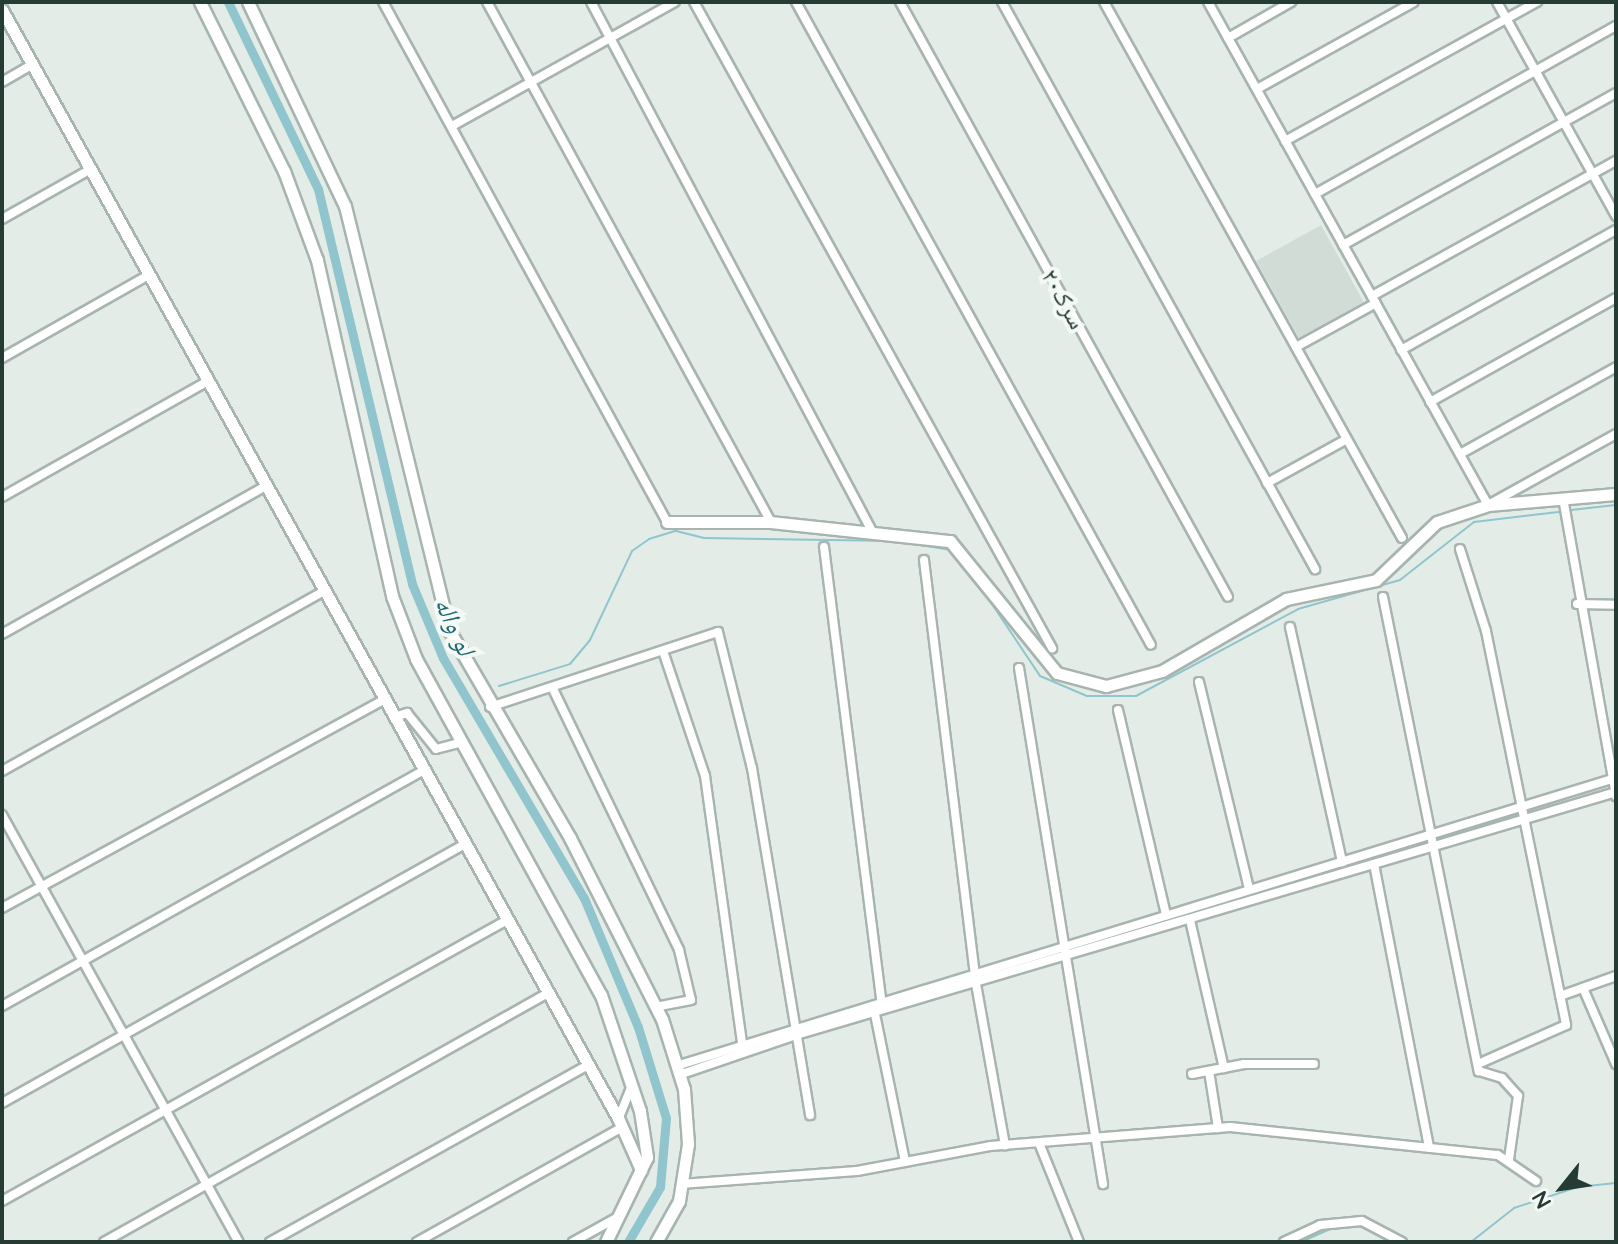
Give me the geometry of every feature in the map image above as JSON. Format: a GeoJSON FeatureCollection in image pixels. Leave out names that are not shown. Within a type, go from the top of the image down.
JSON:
{"type":"FeatureCollection","features":[{"type":"Feature","properties":{"kind":"street"},"geometry":{"type":"LineString","coordinates":[[200,2],[284,171],[317,260],[392,596],[416,659],[601,995],[632,1085],[647,1157],[606,1242]]}},
{"type":"Feature","properties":{"kind":"street"},"geometry":{"type":"LineString","coordinates":[[248,2],[345,206],[449,630],[489,707],[570,838],[656,1007],[678,1070],[688,1144],[681,1184],[656,1242]]}},
{"type":"Feature","properties":{"kind":"street"},"geometry":{"type":"LineString","coordinates":[[383,2],[667,522],[771,522],[950,541],[1057,673],[1106,686],[1162,671],[1286,599],[1376,580],[1437,522],[1488,505],[1616,434]]}},
{"type":"Feature","properties":{"kind":"street"},"geometry":{"type":"LineString","coordinates":[[487,2],[771,522]]}},
{"type":"Feature","properties":{"kind":"street"},"geometry":{"type":"LineString","coordinates":[[591,2],[873,533]]}},
{"type":"Feature","properties":{"kind":"street"},"geometry":{"type":"LineString","coordinates":[[452,126],[675,2]]}},
{"type":"Feature","properties":{"kind":"street"},"geometry":{"type":"LineString","coordinates":[[694,2],[1052,648]]}},
{"type":"Feature","properties":{"kind":"street"},"geometry":{"type":"LineString","coordinates":[[796,2],[1151,645]]}},
{"type":"Feature","properties":{"kind":"street","name":"سرک۲۰"},"geometry":{"type":"LineString","coordinates":[[900,2],[1228,597]]}},
{"type":"Feature","properties":{"kind":"street"},"geometry":{"type":"LineString","coordinates":[[1002,2],[1315,569]]}},
{"type":"Feature","properties":{"kind":"street"},"geometry":{"type":"LineString","coordinates":[[1104,2],[1402,538]]}},
{"type":"Feature","properties":{"kind":"street"},"geometry":{"type":"LineString","coordinates":[[1208,2],[1488,505]]}},
{"type":"Feature","properties":{"kind":"street"},"geometry":{"type":"LineString","coordinates":[[1228,38],[1291,2]]}},
{"type":"Feature","properties":{"kind":"street"},"geometry":{"type":"LineString","coordinates":[[1257,89],[1414,2]]}},
{"type":"Feature","properties":{"kind":"street"},"geometry":{"type":"LineString","coordinates":[[1497,2],[1616,216]]}},
{"type":"Feature","properties":{"kind":"street"},"geometry":{"type":"LineString","coordinates":[[1285,141],[1537,2]]}},
{"type":"Feature","properties":{"kind":"street"},"geometry":{"type":"LineString","coordinates":[[2,10],[588,1065],[641,1170]]}},
{"type":"Feature","properties":{"kind":"street"},"geometry":{"type":"LineString","coordinates":[[1315,194],[1616,26]]}},
{"type":"Feature","properties":{"kind":"street"},"geometry":{"type":"LineString","coordinates":[[2,82],[32,65]]}},
{"type":"Feature","properties":{"kind":"street"},"geometry":{"type":"LineString","coordinates":[[1343,245],[1616,93]]}},
{"type":"Feature","properties":{"kind":"street"},"geometry":{"type":"LineString","coordinates":[[1296,347],[1616,161]]}},
{"type":"Feature","properties":{"kind":"street"},"geometry":{"type":"LineString","coordinates":[[2,219],[91,169]]}},
{"type":"Feature","properties":{"kind":"street"},"geometry":{"type":"LineString","coordinates":[[1401,350],[1616,230]]}},
{"type":"Feature","properties":{"kind":"street"},"geometry":{"type":"LineString","coordinates":[[2,358],[149,275]]}},
{"type":"Feature","properties":{"kind":"street"},"geometry":{"type":"LineString","coordinates":[[1430,402],[1616,298]]}},
{"type":"Feature","properties":{"kind":"street"},"geometry":{"type":"LineString","coordinates":[[1460,454],[1616,367]]}},
{"type":"Feature","properties":{"kind":"street"},"geometry":{"type":"LineString","coordinates":[[2,497],[208,381]]}},
{"type":"Feature","properties":{"kind":"street"},"geometry":{"type":"LineString","coordinates":[[1267,483],[1347,439]]}},
{"type":"Feature","properties":{"kind":"street"},"geometry":{"type":"LineString","coordinates":[[2,634],[266,486]]}},
{"type":"Feature","properties":{"kind":"street"},"geometry":{"type":"LineString","coordinates":[[1488,505],[1616,494]]}},
{"type":"Feature","properties":{"kind":"street"},"geometry":{"type":"LineString","coordinates":[[678,1070],[742,1043],[976,984],[1616,794],[1577,604],[1563,498]]}},
{"type":"Feature","properties":{"kind":"street"},"geometry":{"type":"LineString","coordinates":[[824,547],[879,1010],[905,1162]]}},
{"type":"Feature","properties":{"kind":"street"},"geometry":{"type":"LineString","coordinates":[[1460,549],[1486,631],[1566,1025],[1478,1064]]}},
{"type":"Feature","properties":{"kind":"street"},"geometry":{"type":"LineString","coordinates":[[924,560],[976,984],[1005,1145]]}},
{"type":"Feature","properties":{"kind":"street"},"geometry":{"type":"LineString","coordinates":[[2,771],[324,591]]}},
{"type":"Feature","properties":{"kind":"street"},"geometry":{"type":"LineString","coordinates":[[1383,597],[1478,1064],[1518,1096],[1509,1159]]}},
{"type":"Feature","properties":{"kind":"street"},"geometry":{"type":"LineString","coordinates":[[1577,604],[1616,605]]}},
{"type":"Feature","properties":{"kind":"street"},"geometry":{"type":"LineString","coordinates":[[1290,627],[1342,862]]}},
{"type":"Feature","properties":{"kind":"street"},"geometry":{"type":"LineString","coordinates":[[553,689],[718,632],[752,768],[792,1031],[810,1115]]}},
{"type":"Feature","properties":{"kind":"street"},"geometry":{"type":"LineString","coordinates":[[663,651],[705,776],[742,1043]]}},
{"type":"Feature","properties":{"kind":"street"},"geometry":{"type":"LineString","coordinates":[[1019,668],[1098,1138],[1103,1184]]}},
{"type":"Feature","properties":{"kind":"street"},"geometry":{"type":"LineString","coordinates":[[1199,682],[1249,889]]}},
{"type":"Feature","properties":{"kind":"street"},"geometry":{"type":"LineString","coordinates":[[489,707],[549,683],[553,689],[679,950],[691,1000],[656,1007]]}},
{"type":"Feature","properties":{"kind":"street"},"geometry":{"type":"LineString","coordinates":[[2,908],[385,699]]}},
{"type":"Feature","properties":{"kind":"street"},"geometry":{"type":"LineString","coordinates":[[1118,710],[1166,915]]}},
{"type":"Feature","properties":{"kind":"street"},"geometry":{"type":"LineString","coordinates":[[394,717],[407,713],[436,749],[462,742]]}},
{"type":"Feature","properties":{"kind":"street"},"geometry":{"type":"LineString","coordinates":[[2,1006],[424,770]]}},
{"type":"Feature","properties":{"kind":"street"},"geometry":{"type":"LineString","coordinates":[[879,1010],[976,973],[1521,807],[1613,776]]}},
{"type":"Feature","properties":{"kind":"street"},"geometry":{"type":"LineString","coordinates":[[2,815],[239,1242]]}},
{"type":"Feature","properties":{"kind":"street"},"geometry":{"type":"LineString","coordinates":[[2,1103],[465,844]]}},
{"type":"Feature","properties":{"kind":"street"},"geometry":{"type":"LineString","coordinates":[[1374,864],[1429,1148]]}},
{"type":"Feature","properties":{"kind":"street"},"geometry":{"type":"LineString","coordinates":[[2,1201],[507,920]]}},
{"type":"Feature","properties":{"kind":"street"},"geometry":{"type":"LineString","coordinates":[[1190,920],[1224,1068]]}},
{"type":"Feature","properties":{"kind":"street"},"geometry":{"type":"LineString","coordinates":[[1560,996],[1616,976]]}},
{"type":"Feature","properties":{"kind":"street"},"geometry":{"type":"LineString","coordinates":[[1583,988],[1616,1064]]}},
{"type":"Feature","properties":{"kind":"street"},"geometry":{"type":"LineString","coordinates":[[104,1242],[548,993]]}},
{"type":"Feature","properties":{"kind":"street"},"geometry":{"type":"LineString","coordinates":[[678,1070],[792,1031]]}},
{"type":"Feature","properties":{"kind":"street"},"geometry":{"type":"LineString","coordinates":[[1192,1074],[1224,1068],[1314,1064]]}},
{"type":"Feature","properties":{"kind":"street"},"geometry":{"type":"LineString","coordinates":[[270,1242],[588,1065]]}},
{"type":"Feature","properties":{"kind":"street"},"geometry":{"type":"LineString","coordinates":[[1209,1071],[1218,1128]]}},
{"type":"Feature","properties":{"kind":"street"},"geometry":{"type":"LineString","coordinates":[[417,1242],[618,1126],[632,1085]]}},
{"type":"Feature","properties":{"kind":"street"},"geometry":{"type":"LineString","coordinates":[[681,1184],[905,1162],[1005,1145],[1218,1128],[1429,1148],[1509,1159],[1536,1181]]}},
{"type":"Feature","properties":{"kind":"street"},"geometry":{"type":"LineString","coordinates":[[1039,1143],[1079,1242]]}},
{"type":"Feature","properties":{"kind":"street"},"geometry":{"type":"LineString","coordinates":[[573,1242],[621,1216]]}},
{"type":"Feature","properties":{"kind":"street"},"geometry":{"type":"LineString","coordinates":[[1284,1242],[1320,1225],[1362,1221],[1402,1242]]}},
{"type":"Feature","properties":{"kind":"shaded area"},"geometry":{"type":"Polygon","coordinates":[[[1321,225],[1364,302],[1299,338],[1256,261],[1321,225]]]}},
{"type":"Feature","properties":{"kind":"waterway","name":"لو واله"},"geometry":{"type":"LineString","coordinates":[[228,2],[318,189],[412,584],[443,658],[584,898],[638,1027],[666,1118],[660,1187],[628,1242]]}},
{"type":"Feature","properties":{"kind":"waterway"},"geometry":{"type":"LineString","coordinates":[[1571,510],[1616,505]]}},
{"type":"Feature","properties":{"kind":"waterway"},"geometry":{"type":"LineString","coordinates":[[976,580],[1040,676],[1087,696],[1136,696],[1298,609],[1400,580],[1474,522],[1558,512]]}},
{"type":"Feature","properties":{"kind":"waterway"},"geometry":{"type":"LineString","coordinates":[[499,686],[570,664],[590,640],[632,551],[649,539],[676,531],[704,538],[896,541],[951,550]]}},
{"type":"Feature","properties":{"kind":"waterway"},"geometry":{"type":"LineString","coordinates":[[1471,1242],[1514,1208],[1578,1187],[1616,1183]]}},
{"type":"Feature","properties":{"kind":"waterway"},"geometry":{"type":"LineString","coordinates":[[1301,1242],[1333,1228]]}}]}
